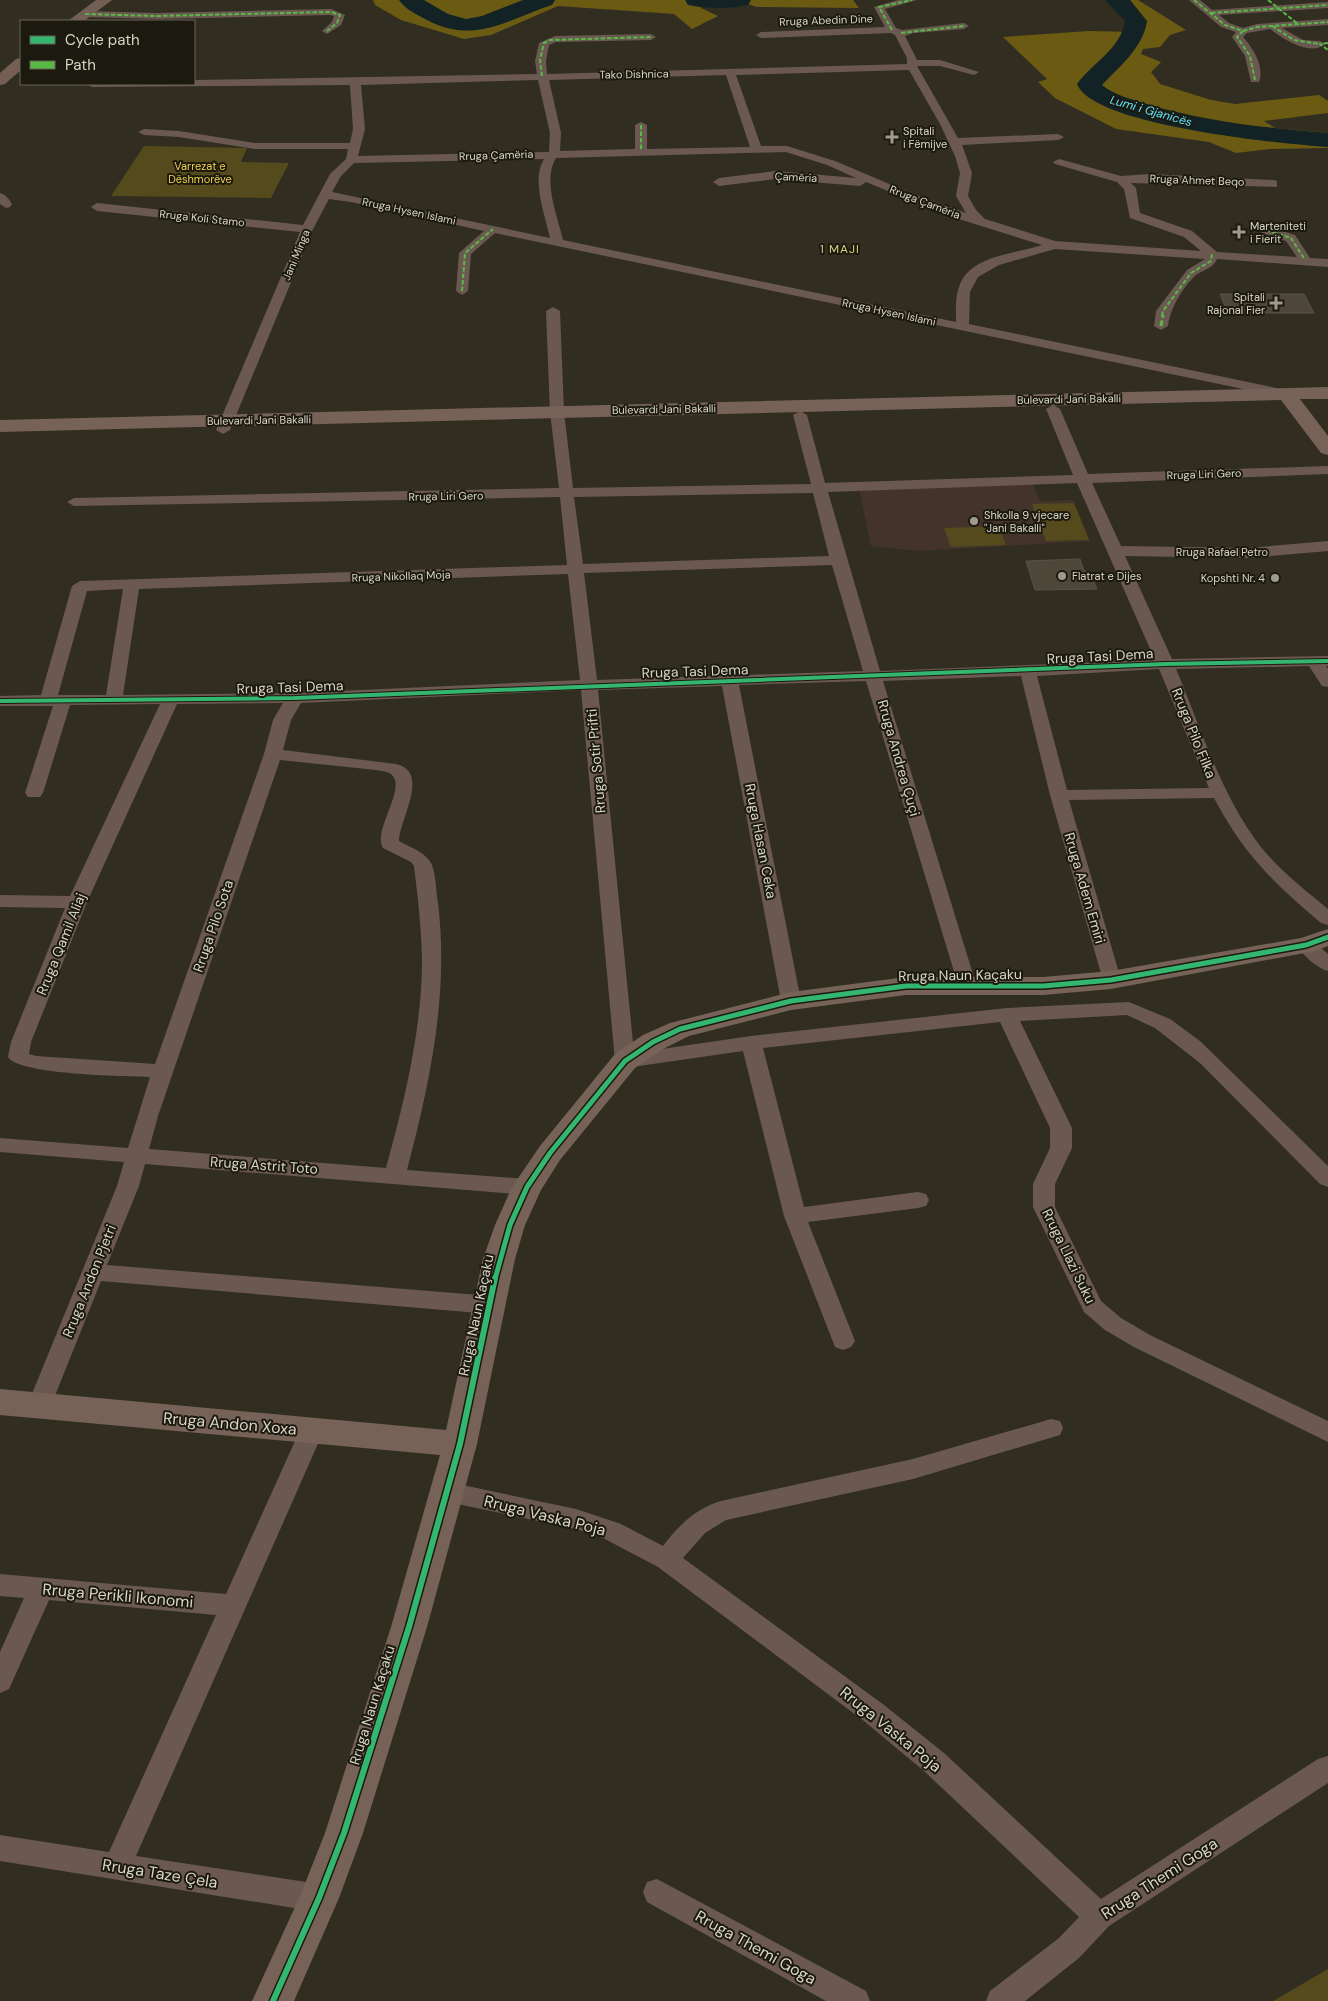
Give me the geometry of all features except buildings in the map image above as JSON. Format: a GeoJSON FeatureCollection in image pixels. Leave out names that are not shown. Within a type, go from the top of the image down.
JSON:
{"type":"FeatureCollection","features":[{"type":"Feature","properties":{"kind":"main road"},"geometry":{"type":"LineString","coordinates":[[80,18],[105,0]]}},
{"type":"Feature","properties":{"kind":"main road"},"geometry":{"type":"LineString","coordinates":[[0,81],[20,63]]}},
{"type":"Feature","properties":{"kind":"main road","name":"Bulevardi Jani Bakalli"},"geometry":{"type":"LineString","coordinates":[[558,416],[800,415],[1053,409],[1290,399],[1328,393]]}},
{"type":"Feature","properties":{"kind":"main road"},"geometry":{"type":"LineString","coordinates":[[1290,399],[1328,449]]}},
{"type":"Feature","properties":{"kind":"main road","name":"Bulevardi Jani Bakalli"},"geometry":{"type":"LineString","coordinates":[[0,435],[225,425],[558,416],[1290,399],[1328,403]]}},
{"type":"Feature","properties":{"kind":"main road","name":"Bulevardi Jani Bakalli"},"geometry":{"type":"LineString","coordinates":[[0,426],[225,425]]}},
{"type":"Feature","properties":{"kind":"main road","name":"Rruga Naun Kaçaku"},"geometry":{"type":"LineString","coordinates":[[273,2001],[319,1898],[347,1825],[409,1627],[448,1492],[499,1259],[510,1225],[527,1187],[550,1153],[625,1061],[653,1042],[680,1029],[791,1001],[906,986],[966,984],[1043,986],[1111,980],[1321,949]]}},
{"type":"Feature","properties":{"kind":"main road","name":"Rruga Andon Xoxa"},"geometry":{"type":"LineString","coordinates":[[0,1402],[460,1444]]}},
{"type":"Feature","properties":{"kind":"street"},"geometry":{"type":"LineString","coordinates":[[912,0],[879,7],[900,36],[913,65],[954,142],[965,169],[962,196],[971,212],[982,223]]}},
{"type":"Feature","properties":{"kind":"street"},"geometry":{"type":"LineString","coordinates":[[1194,0],[1225,25],[1243,31],[1272,26],[1328,22]]}},
{"type":"Feature","properties":{"kind":"street"},"geometry":{"type":"LineString","coordinates":[[1268,0],[1298,24]]}},
{"type":"Feature","properties":{"kind":"street"},"geometry":{"type":"LineString","coordinates":[[1212,13],[1328,5]]}},
{"type":"Feature","properties":{"kind":"street"},"geometry":{"type":"LineString","coordinates":[[80,18],[195,20],[331,12],[340,15],[337,22],[327,31]]}},
{"type":"Feature","properties":{"kind":"street","name":"Rruga Abedin Dine"},"geometry":{"type":"LineString","coordinates":[[761,34],[897,32],[964,26]]}},
{"type":"Feature","properties":{"kind":"street"},"geometry":{"type":"LineString","coordinates":[[1272,26],[1294,42],[1325,46]]}},
{"type":"Feature","properties":{"kind":"street"},"geometry":{"type":"LineString","coordinates":[[1243,31],[1237,37],[1249,50],[1254,67],[1255,80]]}},
{"type":"Feature","properties":{"kind":"street"},"geometry":{"type":"LineString","coordinates":[[558,244],[546,178],[548,160],[556,148],[553,118],[542,76],[541,50],[544,43],[550,40],[651,37]]}},
{"type":"Feature","properties":{"kind":"street","name":"Tako Dishnica"},"geometry":{"type":"LineString","coordinates":[[195,84],[355,82],[730,72],[940,64],[974,72]]}},
{"type":"Feature","properties":{"kind":"street"},"geometry":{"type":"LineString","coordinates":[[730,72],[756,148]]}},
{"type":"Feature","properties":{"kind":"street"},"geometry":{"type":"LineString","coordinates":[[351,160],[358,129],[355,82]]}},
{"type":"Feature","properties":{"kind":"street"},"geometry":{"type":"LineString","coordinates":[[641,125],[639,139],[641,151]]}},
{"type":"Feature","properties":{"kind":"street"},"geometry":{"type":"LineString","coordinates":[[144,132],[179,134],[263,147],[323,144],[354,146]]}},
{"type":"Feature","properties":{"kind":"street"},"geometry":{"type":"LineString","coordinates":[[954,142],[1058,137]]}},
{"type":"Feature","properties":{"kind":"street","name":"Rruga Çamëria"},"geometry":{"type":"LineString","coordinates":[[351,160],[756,148],[798,150],[909,197],[982,223],[1054,245],[1328,262]]}},
{"type":"Feature","properties":{"kind":"street","name":"Jani Minga"},"geometry":{"type":"LineString","coordinates":[[225,425],[306,229],[336,174],[351,160]]}},
{"type":"Feature","properties":{"kind":"street","name":"Rruga Ahmet Beqo"},"geometry":{"type":"LineString","coordinates":[[1059,162],[1120,180],[1149,178],[1273,184]]}},
{"type":"Feature","properties":{"kind":"street","name":"Çamëria"},"geometry":{"type":"LineString","coordinates":[[719,182],[775,175],[874,182]]}},
{"type":"Feature","properties":{"kind":"street","name":"Rruga Ahmet Beqo"},"geometry":{"type":"LineString","coordinates":[[1120,180],[1130,188],[1134,215],[1146,221],[1188,234],[1212,254]]}},
{"type":"Feature","properties":{"kind":"street","name":"Rruga Hysen Islami"},"geometry":{"type":"LineString","coordinates":[[325,195],[351,198],[558,244],[962,327],[1290,399]]}},
{"type":"Feature","properties":{"kind":"street","name":"Rruga Koli Stamo"},"geometry":{"type":"LineString","coordinates":[[97,207],[306,229]]}},
{"type":"Feature","properties":{"kind":"street"},"geometry":{"type":"LineString","coordinates":[[462,291],[465,254],[493,229]]}},
{"type":"Feature","properties":{"kind":"street"},"geometry":{"type":"LineString","coordinates":[[1266,230],[1291,238],[1305,260]]}},
{"type":"Feature","properties":{"kind":"street"},"geometry":{"type":"LineString","coordinates":[[962,327],[964,291],[973,274],[997,262],[1034,253],[1054,245]]}},
{"type":"Feature","properties":{"kind":"street"},"geometry":{"type":"LineString","coordinates":[[1162,326],[1163,311],[1191,273],[1211,260],[1212,254]]}},
{"type":"Feature","properties":{"kind":"street","name":"Rruga Sotir Prifti"},"geometry":{"type":"LineString","coordinates":[[553,311],[558,416],[589,685],[625,1061]]}},
{"type":"Feature","properties":{"kind":"street","name":"Rruga Pilo Filka"},"geometry":{"type":"LineString","coordinates":[[1053,409],[1081,479],[1166,664],[1219,793],[1248,841],[1281,878],[1328,919]]}},
{"type":"Feature","properties":{"kind":"street","name":"Rruga Andrea Çuçi"},"geometry":{"type":"LineString","coordinates":[[800,415],[838,560],[875,676],[966,984]]}},
{"type":"Feature","properties":{"kind":"street","name":"Rruga Liri Gero"},"geometry":{"type":"LineString","coordinates":[[74,502],[818,488],[1328,470]]}},
{"type":"Feature","properties":{"kind":"street","name":"Rruga Rafael Petro"},"geometry":{"type":"LineString","coordinates":[[1115,551],[1248,553],[1328,546]]}},
{"type":"Feature","properties":{"kind":"street","name":"Rruga Nikollaq Moja"},"geometry":{"type":"LineString","coordinates":[[56,700],[80,586],[838,560]]}},
{"type":"Feature","properties":{"kind":"street"},"geometry":{"type":"LineString","coordinates":[[114,700],[132,585]]}},
{"type":"Feature","properties":{"kind":"street","name":"Rruga Tasi Dema"},"geometry":{"type":"LineString","coordinates":[[0,701],[170,701],[295,698],[589,685],[1028,671],[1166,664],[1321,661],[1328,682]]}},
{"type":"Feature","properties":{"kind":"street","name":"Rruga Adem Emiri"},"geometry":{"type":"LineString","coordinates":[[1028,671],[1059,795],[1111,980]]}},
{"type":"Feature","properties":{"kind":"street","name":"Rruga Hasan Ceka"},"geometry":{"type":"LineString","coordinates":[[730,681],[791,1001]]}},
{"type":"Feature","properties":{"kind":"street","name":"Rruga Pilo Sota"},"geometry":{"type":"LineString","coordinates":[[137,1156],[147,1116],[273,754],[282,720],[295,698]]}},
{"type":"Feature","properties":{"kind":"street"},"geometry":{"type":"LineString","coordinates":[[34,793],[56,700]]}},
{"type":"Feature","properties":{"kind":"street","name":"Rruga Qamil Aliaj"},"geometry":{"type":"LineString","coordinates":[[163,1071],[34,1063],[18,1057],[21,1042],[77,902],[170,701]]}},
{"type":"Feature","properties":{"kind":"street"},"geometry":{"type":"LineString","coordinates":[[273,754],[376,765],[396,769],[403,777],[404,791],[390,835],[390,844],[418,858],[424,866],[431,935],[430,988],[422,1065],[395,1175]]}},
{"type":"Feature","properties":{"kind":"street"},"geometry":{"type":"LineString","coordinates":[[1059,795],[1219,793]]}},
{"type":"Feature","properties":{"kind":"street"},"geometry":{"type":"LineString","coordinates":[[0,900],[77,902]]}},
{"type":"Feature","properties":{"kind":"street"},"geometry":{"type":"LineString","coordinates":[[625,1061],[751,1042],[1007,1015],[1129,1008],[1148,1014],[1187,1041],[1212,1063],[1328,1179]]}},
{"type":"Feature","properties":{"kind":"street","name":"Rruga Llazi Suku"},"geometry":{"type":"LineString","coordinates":[[1007,1015],[1061,1128],[1061,1148],[1044,1184],[1044,1207],[1092,1306],[1113,1324],[1142,1340],[1328,1432]]}},
{"type":"Feature","properties":{"kind":"street"},"geometry":{"type":"LineString","coordinates":[[751,1042],[795,1216],[843,1341]]}},
{"type":"Feature","properties":{"kind":"street","name":"Rruga Astrit Toto"},"geometry":{"type":"LineString","coordinates":[[0,1145],[527,1187]]}},
{"type":"Feature","properties":{"kind":"street","name":"Rruga Andon Pjetri"},"geometry":{"type":"LineString","coordinates":[[38,1406],[94,1272],[128,1186],[137,1156]]}},
{"type":"Feature","properties":{"kind":"street"},"geometry":{"type":"LineString","coordinates":[[795,1216],[918,1200]]}},
{"type":"Feature","properties":{"kind":"street"},"geometry":{"type":"LineString","coordinates":[[94,1272],[490,1305]]}},
{"type":"Feature","properties":{"kind":"street"},"geometry":{"type":"LineString","coordinates":[[667,1560],[692,1528],[705,1518],[721,1511],[913,1469],[1052,1428]]}},
{"type":"Feature","properties":{"kind":"street"},"geometry":{"type":"LineString","coordinates":[[118,1866],[312,1430]]}},
{"type":"Feature","properties":{"kind":"street","name":"Rruga Vaska Poja"},"geometry":{"type":"LineString","coordinates":[[448,1492],[576,1519],[612,1531],[667,1560],[866,1707],[934,1762],[1099,1916]]}},
{"type":"Feature","properties":{"kind":"street","name":"Rruga Perikli Ikonomi"},"geometry":{"type":"LineString","coordinates":[[0,1585],[235,1606]]}},
{"type":"Feature","properties":{"kind":"street"},"geometry":{"type":"LineString","coordinates":[[0,1681],[42,1588]]}},
{"type":"Feature","properties":{"kind":"street","name":"Rruga Themi Goga"},"geometry":{"type":"LineString","coordinates":[[1001,2001],[1069,1948],[1099,1916],[1328,1768]]}},
{"type":"Feature","properties":{"kind":"street","name":"Rruga Taze Çela"},"geometry":{"type":"LineString","coordinates":[[0,1848],[319,1898]]}},
{"type":"Feature","properties":{"kind":"street","name":"Rruga Themi Goga"},"geometry":{"type":"LineString","coordinates":[[657,1892],[855,2001]]}},
{"type":"Feature","properties":{"kind":"shaded area"},"geometry":{"type":"Polygon","coordinates":[[[373,0],[700,0],[701,8],[718,16],[692,29],[674,14],[558,6],[491,35],[464,39],[401,20],[375,5],[373,0]]]}},
{"type":"Feature","properties":{"kind":"shaded area"},"geometry":{"type":"Polygon","coordinates":[[[736,0],[853,0],[859,8],[757,7],[736,0]]]}},
{"type":"Feature","properties":{"kind":"shaded area"},"geometry":{"type":"Polygon","coordinates":[[[1118,0],[1138,0],[1186,30],[1170,35],[1160,47],[1143,49],[1141,54],[1161,62],[1151,72],[1160,84],[1211,100],[1235,104],[1319,95],[1328,101],[1328,113],[1264,121],[1275,128],[1328,133],[1328,148],[1270,149],[1236,153],[1209,142],[1116,129],[1055,98],[1038,82],[1047,79],[1003,37],[1089,31],[1136,32],[1138,21],[1129,8],[1118,0]]]}},
{"type":"Feature","properties":{"kind":"shaded area","name":"Shkolla 9 vjecare \"Jani Bakalli\""},"geometry":{"type":"Polygon","coordinates":[[[1033,484],[1040,501],[1073,500],[1090,541],[917,551],[871,546],[859,489],[1033,484]]]}},
{"type":"Feature","properties":{"kind":"green space","name":"Varrezat e Dëshmorëve"},"geometry":{"type":"Polygon","coordinates":[[[144,146],[247,148],[241,162],[289,163],[271,198],[111,196],[144,146]]]}},
{"type":"Feature","properties":{"kind":"green space"},"geometry":{"type":"Polygon","coordinates":[[[1074,503],[1089,540],[1046,541],[1032,504],[1074,503]]]}},
{"type":"Feature","properties":{"kind":"green space"},"geometry":{"type":"Polygon","coordinates":[[[999,526],[1006,545],[951,547],[944,528],[999,526]]]}},
{"type":"Feature","properties":{"kind":"green space"},"geometry":{"type":"Polygon","coordinates":[[[1328,1969],[1328,2001],[1273,2001],[1328,1969]]]}},
{"type":"Feature","properties":{"kind":"waterway","name":"Lumi i Gjanicës"},"geometry":{"type":"LineString","coordinates":[[410,0],[440,18],[449,22],[466,25],[482,24],[544,0]]}},
{"type":"Feature","properties":{"kind":"waterway","name":"Lumi i Gjanicës"},"geometry":{"type":"LineString","coordinates":[[696,0],[740,0]]}},
{"type":"Feature","properties":{"kind":"waterway","name":"Lumi i Gjanicës"},"geometry":{"type":"LineString","coordinates":[[1116,0],[1127,8],[1136,21],[1134,34],[1122,51],[1089,84],[1101,96],[1156,115],[1184,122],[1270,135],[1328,140]]}},
{"type":"Feature","properties":{"kind":"marked path"},"geometry":{"type":"LineString","coordinates":[[892,30],[879,7],[912,0]]}},
{"type":"Feature","properties":{"kind":"marked path"},"geometry":{"type":"LineString","coordinates":[[1194,0],[1225,25],[1243,31],[1237,37],[1250,56],[1254,67],[1255,80]]}},
{"type":"Feature","properties":{"kind":"marked path"},"geometry":{"type":"LineString","coordinates":[[1268,0],[1298,24]]}},
{"type":"Feature","properties":{"kind":"marked path"},"geometry":{"type":"LineString","coordinates":[[1211,13],[1328,5]]}},
{"type":"Feature","properties":{"kind":"marked path"},"geometry":{"type":"LineString","coordinates":[[85,14],[157,16],[331,12],[340,15],[337,23],[327,31]]}},
{"type":"Feature","properties":{"kind":"marked path"},"geometry":{"type":"LineString","coordinates":[[1243,31],[1257,27],[1328,22]]}},
{"type":"Feature","properties":{"kind":"marked path"},"geometry":{"type":"LineString","coordinates":[[901,33],[913,30],[964,26]]}},
{"type":"Feature","properties":{"kind":"marked path"},"geometry":{"type":"LineString","coordinates":[[1272,26],[1294,40],[1306,44],[1320,44]]}},
{"type":"Feature","properties":{"kind":"marked path"},"geometry":{"type":"LineString","coordinates":[[542,76],[540,60],[544,43],[550,40],[651,37]]}},
{"type":"Feature","properties":{"kind":"marked path"},"geometry":{"type":"LineString","coordinates":[[1328,43],[1320,44],[1328,50]]}},
{"type":"Feature","properties":{"kind":"marked path"},"geometry":{"type":"LineString","coordinates":[[641,125],[641,151]]}},
{"type":"Feature","properties":{"kind":"marked path"},"geometry":{"type":"LineString","coordinates":[[462,291],[465,253],[493,229]]}},
{"type":"Feature","properties":{"kind":"marked path"},"geometry":{"type":"LineString","coordinates":[[1266,230],[1291,238],[1305,260]]}},
{"type":"Feature","properties":{"kind":"marked path"},"geometry":{"type":"LineString","coordinates":[[1161,326],[1163,311],[1191,273],[1211,261],[1212,254]]}},
{"type":"Feature","properties":{"kind":"cycle path"},"geometry":{"type":"LineString","coordinates":[[0,701],[295,698],[589,685],[1028,671],[1166,664],[1328,661]]}},
{"type":"Feature","properties":{"kind":"cycle path"},"geometry":{"type":"LineString","coordinates":[[273,2001],[319,1898],[344,1833],[409,1627],[460,1444],[499,1259],[510,1225],[527,1187],[550,1153],[625,1061],[653,1042],[680,1029],[791,1001],[906,986],[1043,986],[1111,980],[1306,945],[1328,937]]}},
{"type":"Feature","properties":{"kind":"place","name":"Spitali i Fëmijve"},"geometry":{"type":"Point","coordinates":[892,137]}},
{"type":"Feature","properties":{"kind":"place","name":"Marteniteti i Fierit"},"geometry":{"type":"Point","coordinates":[1239,232]}},
{"type":"Feature","properties":{"kind":"place","name":"Spitali Rajonal Fier"},"geometry":{"type":"Point","coordinates":[1276,303]}},
{"type":"Feature","properties":{"kind":"place","name":"Shkolla 9 vjecare \"Jani Bakalli\""},"geometry":{"type":"Point","coordinates":[974,521]}},
{"type":"Feature","properties":{"kind":"place","name":"Flatrat e Dijes"},"geometry":{"type":"Point","coordinates":[1062,576]}},
{"type":"Feature","properties":{"kind":"place","name":"Kopshti Nr. 4"},"geometry":{"type":"Point","coordinates":[1275,578]}},
{"type":"Feature","properties":{"kind":"district","name":"1 MAJI"},"geometry":{"type":"Point","coordinates":[840,249]}}]}
